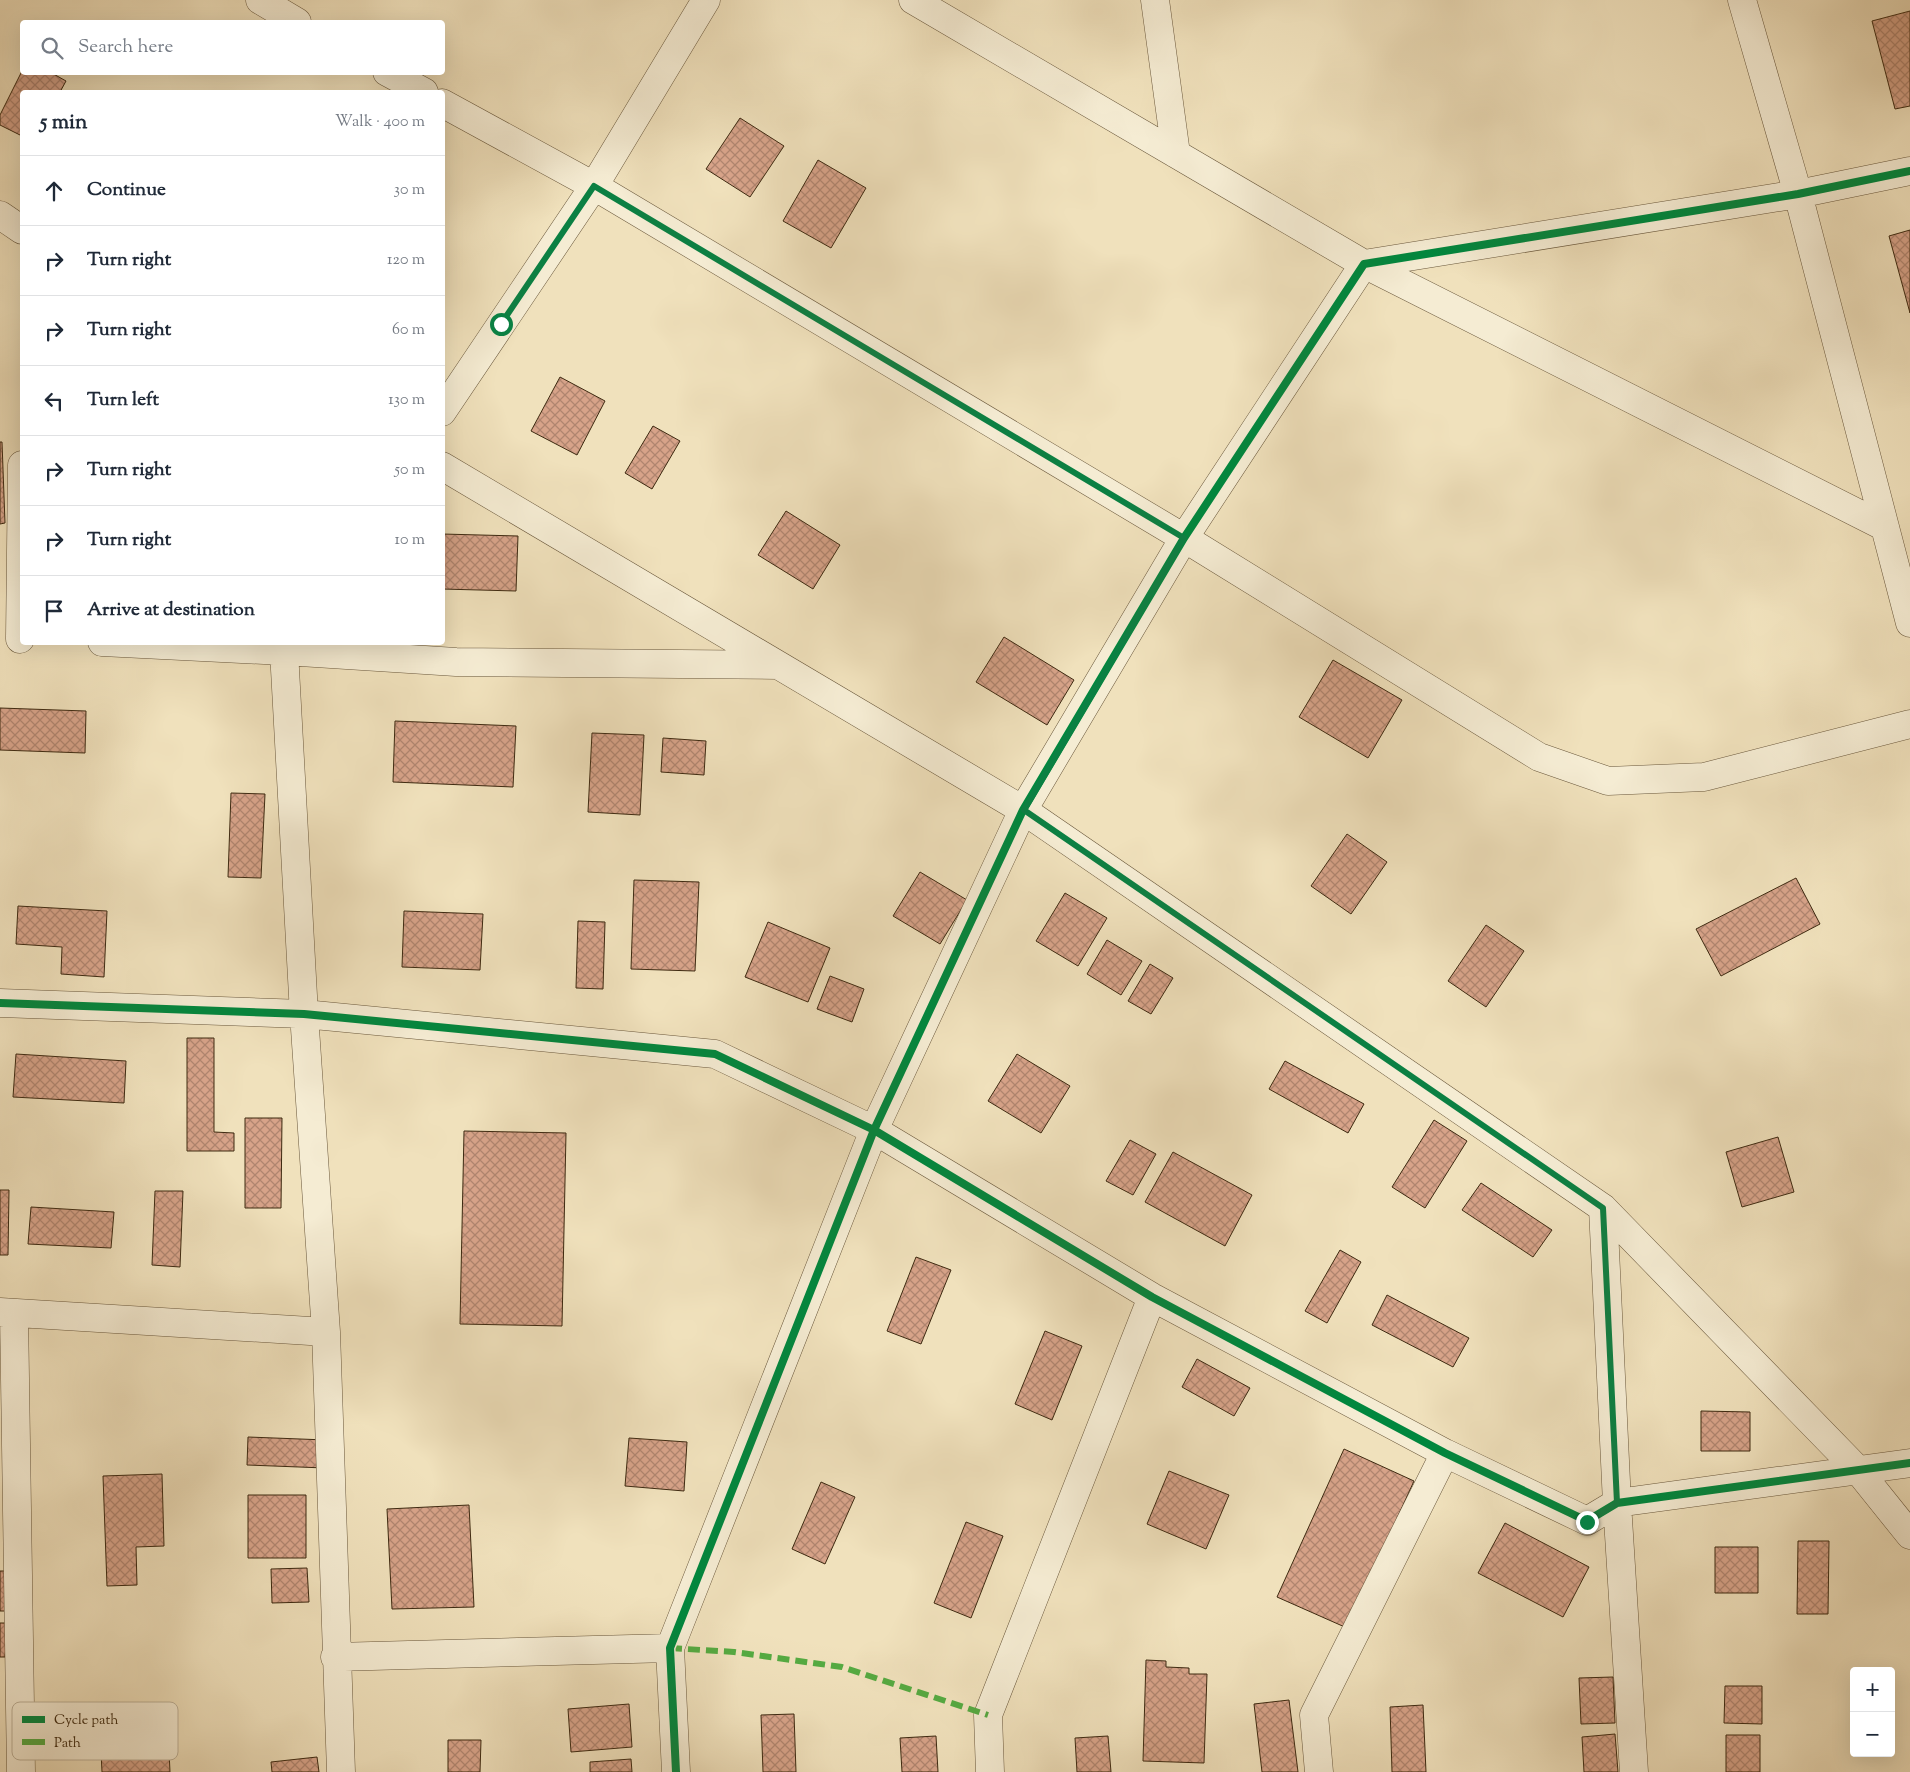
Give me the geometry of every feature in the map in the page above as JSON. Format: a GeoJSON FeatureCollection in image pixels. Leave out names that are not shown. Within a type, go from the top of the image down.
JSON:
{"type":"FeatureCollection","features":[{"type":"Feature","properties":{"kind":"street"},"geometry":{"type":"LineString","coordinates":[[260,0],[294,20]]}},
{"type":"Feature","properties":{"kind":"street"},"geometry":{"type":"LineString","coordinates":[[445,408],[594,186],[706,0]]}},
{"type":"Feature","properties":{"kind":"street"},"geometry":{"type":"LineString","coordinates":[[913,0],[1364,264],[1885,527]]}},
{"type":"Feature","properties":{"kind":"street"},"geometry":{"type":"LineString","coordinates":[[1155,0],[1176,154]]}},
{"type":"Feature","properties":{"kind":"street"},"geometry":{"type":"LineString","coordinates":[[1742,0],[1798,194],[1910,618]]}},
{"type":"Feature","properties":{"kind":"street"},"geometry":{"type":"LineString","coordinates":[[393,75],[420,90]]}},
{"type":"Feature","properties":{"kind":"street"},"geometry":{"type":"LineString","coordinates":[[445,105],[594,186],[1184,538],[1539,758],[1608,781],[1704,777],[1910,724]]}},
{"type":"Feature","properties":{"kind":"street"},"geometry":{"type":"LineString","coordinates":[[676,1772],[670,1648],[874,1130],[1024,810],[1184,538],[1364,264],[1798,194],[1910,171]]}},
{"type":"Feature","properties":{"kind":"street"},"geometry":{"type":"LineString","coordinates":[[0,216],[20,229]]}},
{"type":"Feature","properties":{"kind":"street"},"geometry":{"type":"LineString","coordinates":[[445,468],[1024,810],[1603,1208],[1857,1469],[1910,1535]]}},
{"type":"Feature","properties":{"kind":"street"},"geometry":{"type":"LineString","coordinates":[[14,639],[20,508]]}},
{"type":"Feature","properties":{"kind":"street"},"geometry":{"type":"LineString","coordinates":[[170,645],[284,650],[329,648],[456,662],[780,666]]}},
{"type":"Feature","properties":{"kind":"street"},"geometry":{"type":"LineString","coordinates":[[284,650],[304,1014],[326,1332],[335,1657],[341,1772]]}},
{"type":"Feature","properties":{"kind":"street"},"geometry":{"type":"LineString","coordinates":[[0,1003],[304,1014],[715,1054],[874,1130],[1152,1297],[1445,1453],[1587,1522],[1617,1503],[1910,1463]]}},
{"type":"Feature","properties":{"kind":"street"},"geometry":{"type":"LineString","coordinates":[[1603,1208],[1617,1503],[1634,1772]]}},
{"type":"Feature","properties":{"kind":"street"},"geometry":{"type":"LineString","coordinates":[[990,1772],[988,1715],[1152,1297]]}},
{"type":"Feature","properties":{"kind":"street"},"geometry":{"type":"LineString","coordinates":[[19,1702],[7,1312],[326,1332]]}},
{"type":"Feature","properties":{"kind":"street"},"geometry":{"type":"LineString","coordinates":[[1319,1772],[1314,1714],[1445,1453]]}},
{"type":"Feature","properties":{"kind":"street"},"geometry":{"type":"LineString","coordinates":[[335,1657],[670,1648]]}},
{"type":"Feature","properties":{"kind":"building"},"geometry":{"type":"Polygon","coordinates":[[[1910,11],[1910,106],[1895,109],[1872,21],[1910,11]]]}},
{"type":"Feature","properties":{"kind":"building"},"geometry":{"type":"Polygon","coordinates":[[[20,75],[55,75],[66,81],[61,90],[20,90],[20,135],[0,125],[0,115],[20,75]]]}},
{"type":"Feature","properties":{"kind":"building"},"geometry":{"type":"Polygon","coordinates":[[[740,118],[784,146],[750,197],[706,169],[740,118]]]}},
{"type":"Feature","properties":{"kind":"building"},"geometry":{"type":"Polygon","coordinates":[[[818,160],[866,188],[831,248],[783,221],[818,160]]]}},
{"type":"Feature","properties":{"kind":"building"},"geometry":{"type":"Polygon","coordinates":[[[1910,230],[1910,313],[1889,236],[1910,230]]]}},
{"type":"Feature","properties":{"kind":"building"},"geometry":{"type":"Polygon","coordinates":[[[560,377],[605,401],[577,455],[531,431],[560,377]]]}},
{"type":"Feature","properties":{"kind":"building"},"geometry":{"type":"Polygon","coordinates":[[[653,426],[680,441],[652,489],[625,473],[653,426]]]}},
{"type":"Feature","properties":{"kind":"building"},"geometry":{"type":"Polygon","coordinates":[[[0,442],[2,442],[5,523],[0,524],[0,442]]]}},
{"type":"Feature","properties":{"kind":"building"},"geometry":{"type":"Polygon","coordinates":[[[786,511],[840,545],[813,589],[758,555],[786,511]]]}},
{"type":"Feature","properties":{"kind":"building"},"geometry":{"type":"Polygon","coordinates":[[[445,534],[518,536],[516,591],[445,589],[445,534]]]}},
{"type":"Feature","properties":{"kind":"building"},"geometry":{"type":"Polygon","coordinates":[[[1004,637],[1074,680],[1047,725],[976,682],[1004,637]]]}},
{"type":"Feature","properties":{"kind":"building"},"geometry":{"type":"Polygon","coordinates":[[[1333,660],[1402,700],[1368,758],[1299,717],[1333,660]]]}},
{"type":"Feature","properties":{"kind":"building"},"geometry":{"type":"Polygon","coordinates":[[[0,708],[86,711],[85,753],[0,750],[0,708]]]}},
{"type":"Feature","properties":{"kind":"building"},"geometry":{"type":"Polygon","coordinates":[[[395,721],[516,726],[513,787],[393,782],[395,721]]]}},
{"type":"Feature","properties":{"kind":"building"},"geometry":{"type":"Polygon","coordinates":[[[592,733],[644,735],[640,815],[588,812],[592,733]]]}},
{"type":"Feature","properties":{"kind":"building"},"geometry":{"type":"Polygon","coordinates":[[[663,738],[706,741],[704,775],[661,772],[663,738]]]}},
{"type":"Feature","properties":{"kind":"building"},"geometry":{"type":"Polygon","coordinates":[[[231,793],[265,794],[261,878],[228,877],[231,793]]]}},
{"type":"Feature","properties":{"kind":"building"},"geometry":{"type":"Polygon","coordinates":[[[1347,834],[1387,862],[1351,914],[1311,886],[1347,834]]]}},
{"type":"Feature","properties":{"kind":"building"},"geometry":{"type":"Polygon","coordinates":[[[920,872],[967,900],[940,944],[893,916],[920,872]]]}},
{"type":"Feature","properties":{"kind":"building"},"geometry":{"type":"Polygon","coordinates":[[[1796,878],[1820,924],[1721,976],[1696,929],[1796,878]]]}},
{"type":"Feature","properties":{"kind":"building"},"geometry":{"type":"Polygon","coordinates":[[[634,880],[699,882],[695,971],[631,969],[634,880]]]}},
{"type":"Feature","properties":{"kind":"building"},"geometry":{"type":"Polygon","coordinates":[[[1065,893],[1107,918],[1078,966],[1036,941],[1065,893]]]}},
{"type":"Feature","properties":{"kind":"building"},"geometry":{"type":"Polygon","coordinates":[[[18,906],[107,911],[104,977],[61,974],[62,947],[16,944],[18,906]]]}},
{"type":"Feature","properties":{"kind":"building"},"geometry":{"type":"Polygon","coordinates":[[[404,911],[483,914],[480,970],[402,967],[404,911]]]}},
{"type":"Feature","properties":{"kind":"building"},"geometry":{"type":"Polygon","coordinates":[[[578,921],[605,922],[603,989],[576,988],[578,921]]]}},
{"type":"Feature","properties":{"kind":"building"},"geometry":{"type":"Polygon","coordinates":[[[768,922],[830,948],[808,1002],[745,977],[768,922]]]}},
{"type":"Feature","properties":{"kind":"building"},"geometry":{"type":"Polygon","coordinates":[[[1486,925],[1524,951],[1486,1007],[1448,981],[1486,925]]]}},
{"type":"Feature","properties":{"kind":"building"},"geometry":{"type":"Polygon","coordinates":[[[1107,940],[1142,961],[1121,995],[1087,974],[1107,940]]]}},
{"type":"Feature","properties":{"kind":"building"},"geometry":{"type":"Polygon","coordinates":[[[1150,964],[1173,978],[1151,1014],[1128,1001],[1150,964]]]}},
{"type":"Feature","properties":{"kind":"building"},"geometry":{"type":"Polygon","coordinates":[[[830,976],[864,989],[852,1022],[817,1009],[830,976]]]}},
{"type":"Feature","properties":{"kind":"building"},"geometry":{"type":"Polygon","coordinates":[[[187,1038],[214,1038],[214,1132],[234,1133],[234,1151],[187,1151],[187,1038]]]}},
{"type":"Feature","properties":{"kind":"building"},"geometry":{"type":"Polygon","coordinates":[[[16,1054],[126,1061],[124,1103],[13,1097],[16,1054]]]}},
{"type":"Feature","properties":{"kind":"building"},"geometry":{"type":"Polygon","coordinates":[[[1017,1054],[1070,1086],[1041,1133],[988,1101],[1017,1054]]]}},
{"type":"Feature","properties":{"kind":"building"},"geometry":{"type":"Polygon","coordinates":[[[1285,1061],[1364,1104],[1348,1133],[1269,1089],[1285,1061]]]}},
{"type":"Feature","properties":{"kind":"building"},"geometry":{"type":"Polygon","coordinates":[[[245,1118],[282,1118],[281,1208],[245,1208],[245,1118]]]}},
{"type":"Feature","properties":{"kind":"building"},"geometry":{"type":"Polygon","coordinates":[[[1434,1120],[1467,1141],[1425,1208],[1392,1187],[1434,1120]]]}},
{"type":"Feature","properties":{"kind":"building"},"geometry":{"type":"Polygon","coordinates":[[[464,1131],[566,1133],[562,1326],[460,1324],[464,1131]]]}},
{"type":"Feature","properties":{"kind":"building"},"geometry":{"type":"Polygon","coordinates":[[[1778,1137],[1794,1192],[1742,1207],[1726,1152],[1778,1137]]]}},
{"type":"Feature","properties":{"kind":"building"},"geometry":{"type":"Polygon","coordinates":[[[1130,1140],[1156,1154],[1133,1195],[1106,1181],[1130,1140]]]}},
{"type":"Feature","properties":{"kind":"building"},"geometry":{"type":"Polygon","coordinates":[[[1173,1152],[1252,1195],[1225,1246],[1145,1202],[1173,1152]]]}},
{"type":"Feature","properties":{"kind":"building"},"geometry":{"type":"Polygon","coordinates":[[[1481,1183],[1552,1230],[1533,1257],[1462,1210],[1481,1183]]]}},
{"type":"Feature","properties":{"kind":"building"},"geometry":{"type":"Polygon","coordinates":[[[0,1190],[9,1190],[8,1255],[0,1255],[0,1190]]]}},
{"type":"Feature","properties":{"kind":"building"},"geometry":{"type":"Polygon","coordinates":[[[155,1191],[183,1191],[180,1267],[152,1265],[155,1191]]]}},
{"type":"Feature","properties":{"kind":"building"},"geometry":{"type":"Polygon","coordinates":[[[31,1207],[114,1212],[111,1248],[28,1244],[31,1207]]]}},
{"type":"Feature","properties":{"kind":"building"},"geometry":{"type":"Polygon","coordinates":[[[1340,1250],[1361,1262],[1327,1323],[1305,1311],[1340,1250]]]}},
{"type":"Feature","properties":{"kind":"building"},"geometry":{"type":"Polygon","coordinates":[[[916,1257],[951,1270],[921,1344],[887,1331],[916,1257]]]}},
{"type":"Feature","properties":{"kind":"building"},"geometry":{"type":"Polygon","coordinates":[[[1387,1295],[1469,1338],[1453,1367],[1372,1325],[1387,1295]]]}},
{"type":"Feature","properties":{"kind":"building"},"geometry":{"type":"Polygon","coordinates":[[[1045,1331],[1082,1346],[1052,1420],[1015,1404],[1045,1331]]]}},
{"type":"Feature","properties":{"kind":"building"},"geometry":{"type":"Polygon","coordinates":[[[1197,1359],[1250,1388],[1234,1416],[1182,1387],[1197,1359]]]}},
{"type":"Feature","properties":{"kind":"building"},"geometry":{"type":"Polygon","coordinates":[[[1701,1411],[1750,1412],[1750,1451],[1701,1451],[1701,1411]]]}},
{"type":"Feature","properties":{"kind":"building"},"geometry":{"type":"Polygon","coordinates":[[[248,1437],[326,1440],[325,1468],[247,1465],[248,1437]]]}},
{"type":"Feature","properties":{"kind":"building"},"geometry":{"type":"Polygon","coordinates":[[[629,1438],[687,1442],[684,1491],[625,1486],[629,1438]]]}},
{"type":"Feature","properties":{"kind":"building"},"geometry":{"type":"Polygon","coordinates":[[[1344,1449],[1414,1481],[1347,1628],[1277,1597],[1344,1449]]]}},
{"type":"Feature","properties":{"kind":"building"},"geometry":{"type":"Polygon","coordinates":[[[1169,1471],[1229,1495],[1206,1549],[1147,1524],[1169,1471]]]}},
{"type":"Feature","properties":{"kind":"building"},"geometry":{"type":"Polygon","coordinates":[[[162,1474],[164,1546],[136,1547],[137,1585],[107,1586],[103,1476],[162,1474]]]}},
{"type":"Feature","properties":{"kind":"building"},"geometry":{"type":"Polygon","coordinates":[[[821,1482],[855,1497],[825,1564],[792,1549],[821,1482]]]}},
{"type":"Feature","properties":{"kind":"building"},"geometry":{"type":"Polygon","coordinates":[[[248,1495],[306,1495],[306,1558],[248,1558],[248,1495]]]}},
{"type":"Feature","properties":{"kind":"building"},"geometry":{"type":"Polygon","coordinates":[[[469,1505],[474,1607],[392,1609],[387,1509],[469,1505]]]}},
{"type":"Feature","properties":{"kind":"building"},"geometry":{"type":"Polygon","coordinates":[[[966,1522],[1003,1536],[971,1618],[934,1603],[966,1522]]]}},
{"type":"Feature","properties":{"kind":"building"},"geometry":{"type":"Polygon","coordinates":[[[1505,1523],[1589,1567],[1563,1617],[1478,1573],[1505,1523]]]}},
{"type":"Feature","properties":{"kind":"building"},"geometry":{"type":"Polygon","coordinates":[[[1798,1541],[1829,1541],[1828,1614],[1797,1614],[1798,1541]]]}},
{"type":"Feature","properties":{"kind":"building"},"geometry":{"type":"Polygon","coordinates":[[[1715,1547],[1758,1547],[1758,1593],[1715,1593],[1715,1547]]]}},
{"type":"Feature","properties":{"kind":"building"},"geometry":{"type":"Polygon","coordinates":[[[307,1568],[309,1602],[272,1603],[271,1569],[307,1568]]]}},
{"type":"Feature","properties":{"kind":"building"},"geometry":{"type":"Polygon","coordinates":[[[0,1571],[7,1571],[7,1611],[0,1611],[0,1571]]]}},
{"type":"Feature","properties":{"kind":"building"},"geometry":{"type":"Polygon","coordinates":[[[0,1623],[8,1623],[5,1657],[0,1657],[0,1623]]]}},
{"type":"Feature","properties":{"kind":"building"},"geometry":{"type":"Polygon","coordinates":[[[1146,1660],[1166,1661],[1166,1667],[1189,1668],[1189,1674],[1207,1674],[1204,1763],[1143,1761],[1146,1660]]]}},
{"type":"Feature","properties":{"kind":"building"},"geometry":{"type":"Polygon","coordinates":[[[1613,1677],[1615,1723],[1581,1724],[1579,1678],[1613,1677]]]}},
{"type":"Feature","properties":{"kind":"building"},"geometry":{"type":"Polygon","coordinates":[[[1725,1686],[1762,1686],[1762,1724],[1724,1723],[1725,1686]]]}},
{"type":"Feature","properties":{"kind":"building"},"geometry":{"type":"Polygon","coordinates":[[[1289,1700],[1298,1772],[1262,1772],[1254,1704],[1289,1700]]]}},
{"type":"Feature","properties":{"kind":"building"},"geometry":{"type":"Polygon","coordinates":[[[629,1704],[632,1747],[571,1752],[568,1709],[629,1704]]]}},
{"type":"Feature","properties":{"kind":"building"},"geometry":{"type":"Polygon","coordinates":[[[1423,1705],[1426,1772],[1392,1772],[1390,1707],[1423,1705]]]}},
{"type":"Feature","properties":{"kind":"building"},"geometry":{"type":"Polygon","coordinates":[[[794,1714],[796,1772],[763,1772],[761,1715],[794,1714]]]}},
{"type":"Feature","properties":{"kind":"building"},"geometry":{"type":"Polygon","coordinates":[[[1615,1734],[1618,1772],[1584,1772],[1582,1737],[1615,1734]]]}},
{"type":"Feature","properties":{"kind":"building"},"geometry":{"type":"Polygon","coordinates":[[[1726,1735],[1760,1735],[1760,1772],[1726,1772],[1726,1735]]]}},
{"type":"Feature","properties":{"kind":"building"},"geometry":{"type":"Polygon","coordinates":[[[936,1736],[938,1772],[902,1772],[900,1738],[936,1736]]]}},
{"type":"Feature","properties":{"kind":"building"},"geometry":{"type":"Polygon","coordinates":[[[1108,1736],[1111,1772],[1077,1772],[1075,1738],[1108,1736]]]}},
{"type":"Feature","properties":{"kind":"building"},"geometry":{"type":"Polygon","coordinates":[[[448,1740],[481,1740],[480,1772],[448,1772],[448,1740]]]}},
{"type":"Feature","properties":{"kind":"building"},"geometry":{"type":"Polygon","coordinates":[[[317,1757],[319,1772],[272,1772],[271,1762],[317,1757]]]}},
{"type":"Feature","properties":{"kind":"building"},"geometry":{"type":"Polygon","coordinates":[[[631,1759],[632,1772],[590,1772],[590,1762],[631,1759]]]}},
{"type":"Feature","properties":{"kind":"building"},"geometry":{"type":"Polygon","coordinates":[[[101,1760],[169,1760],[170,1772],[102,1772],[101,1760]]]}},
{"type":"Feature","properties":{"kind":"marked path"},"geometry":{"type":"LineString","coordinates":[[670,1648],[734,1652],[842,1667],[988,1715]]}},
{"type":"Feature","properties":{"kind":"cycle path"},"geometry":{"type":"LineString","coordinates":[[676,1772],[670,1648],[874,1130],[1023,810],[1184,538],[1364,264],[1798,194],[1910,171]]}},
{"type":"Feature","properties":{"kind":"cycle path"},"geometry":{"type":"LineString","coordinates":[[0,1003],[304,1014],[715,1054],[874,1130],[1152,1297],[1445,1453],[1587,1521],[1617,1503],[1910,1463]]}},
{"type":"Feature","properties":{"kind":"route"},"geometry":{"type":"LineString","coordinates":[[501,324],[594,186],[1184,538],[1024,810],[1603,1208],[1617,1503],[1587,1522]]}}]}
